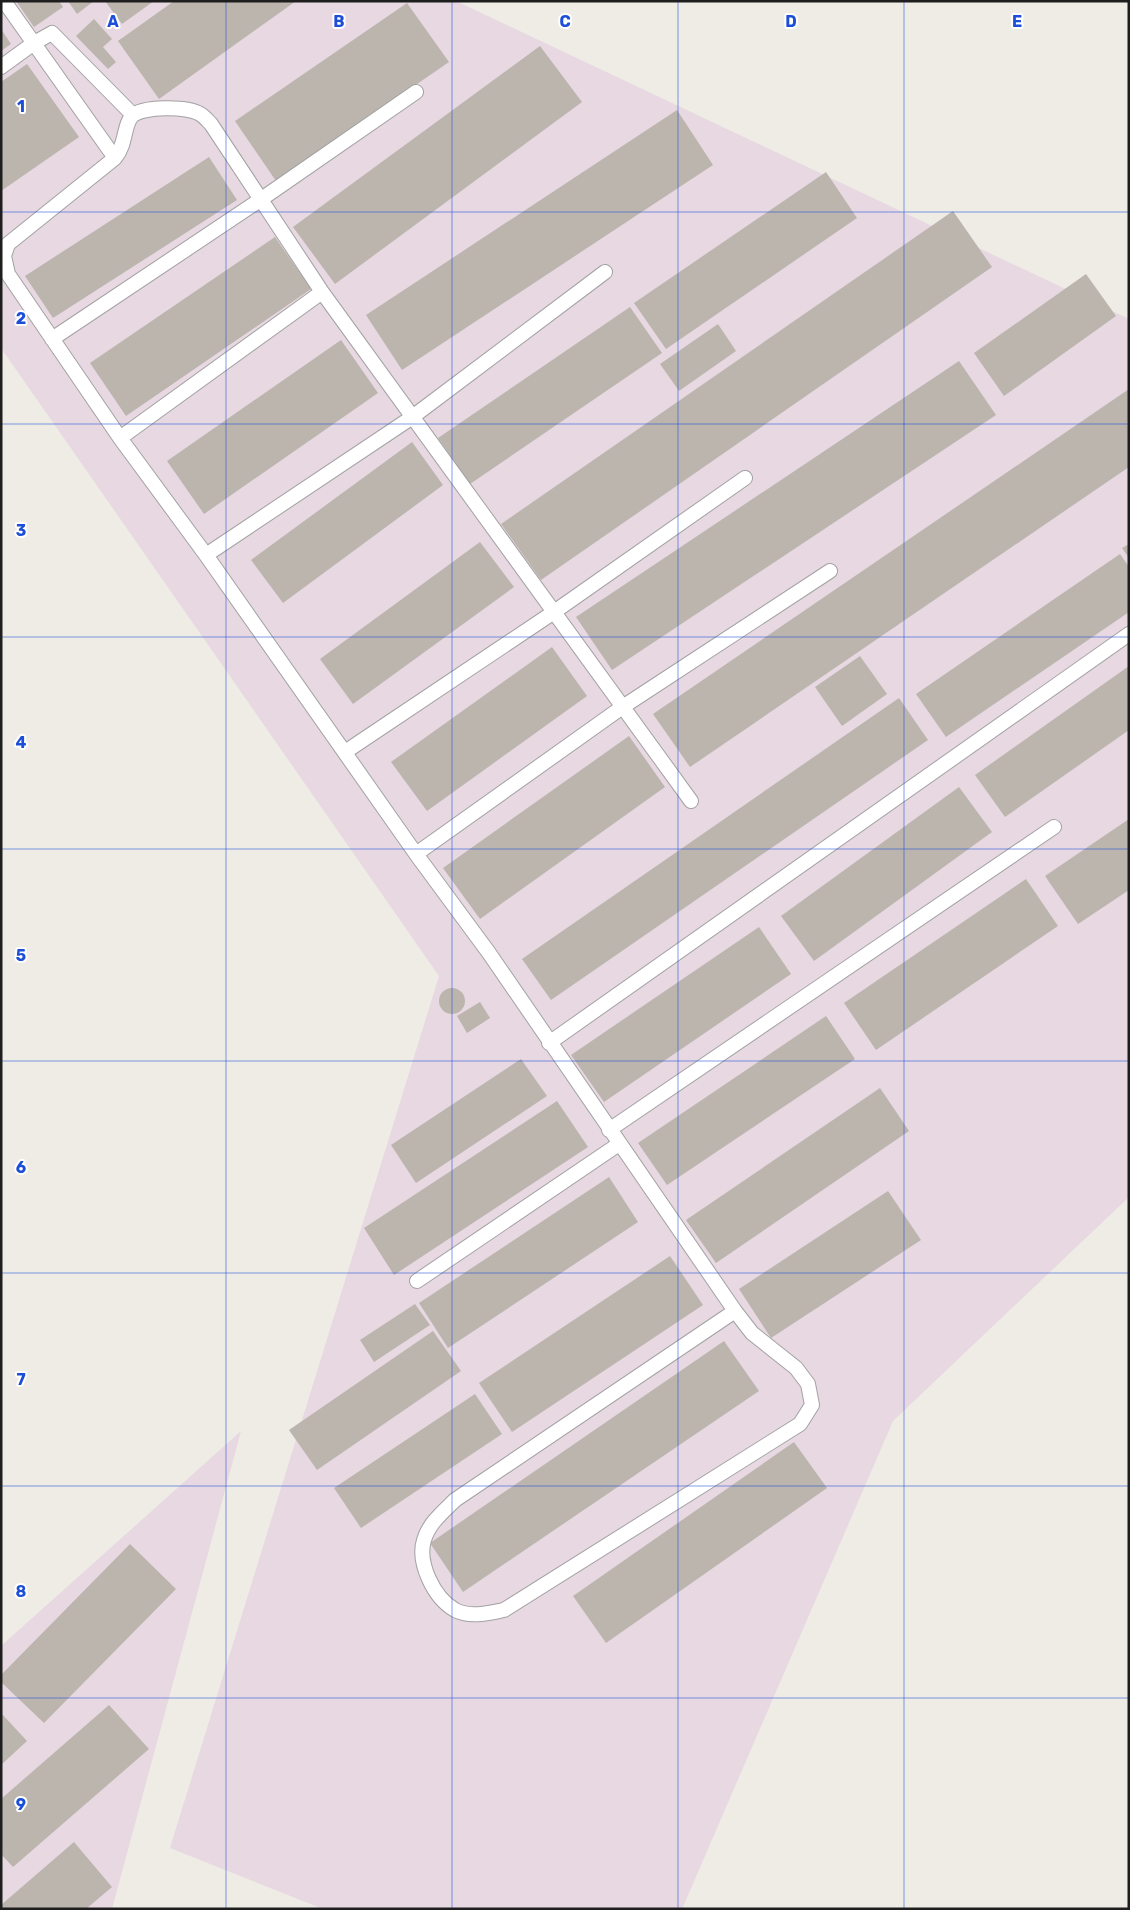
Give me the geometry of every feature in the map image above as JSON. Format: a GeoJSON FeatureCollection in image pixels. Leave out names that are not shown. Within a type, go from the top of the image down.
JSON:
{"type":"FeatureCollection","features":[{"type":"Feature","properties":{"kind":"lane"},"geometry":{"type":"LineString","coordinates":[[4,1],[115,158]]}},
{"type":"Feature","properties":{"kind":"lane"},"geometry":{"type":"LineString","coordinates":[[1,66],[52,33],[133,116]]}},
{"type":"Feature","properties":{"kind":"lane"},"geometry":{"type":"LineString","coordinates":[[52,339],[260,200],[416,92]]}},
{"type":"Feature","properties":{"kind":"lane"},"geometry":{"type":"LineString","coordinates":[[691,801],[621,708],[554,612],[322,292],[211,124],[199,114],[188,110],[152,109],[133,116],[128,123],[123,149],[115,158],[8,244],[4,256],[8,274],[120,438],[206,555],[416,854],[489,953],[549,1043],[735,1311],[752,1333],[796,1368],[808,1384],[812,1406],[800,1424],[504,1610],[480,1615],[455,1610],[433,1590],[425,1568],[424,1540],[436,1518],[442,1512],[455,1500],[735,1311]]}},
{"type":"Feature","properties":{"kind":"lane"},"geometry":{"type":"LineString","coordinates":[[206,555],[412,418],[605,272]]}},
{"type":"Feature","properties":{"kind":"lane"},"geometry":{"type":"LineString","coordinates":[[120,438],[322,292]]}},
{"type":"Feature","properties":{"kind":"lane"},"geometry":{"type":"LineString","coordinates":[[345,752],[554,612],[745,478]]}},
{"type":"Feature","properties":{"kind":"lane"},"geometry":{"type":"LineString","coordinates":[[416,854],[621,708],[830,571]]}},
{"type":"Feature","properties":{"kind":"lane"},"geometry":{"type":"LineString","coordinates":[[549,1043],[1129,634]]}},
{"type":"Feature","properties":{"kind":"lane"},"geometry":{"type":"LineString","coordinates":[[609,1130],[1054,827]]}},
{"type":"Feature","properties":{"kind":"lane"},"geometry":{"type":"LineString","coordinates":[[418,1281],[619,1144]]}},
{"type":"Feature","properties":{"kind":"shaded area"},"geometry":{"type":"Polygon","coordinates":[[[1,1],[456,1],[1129,319],[1129,1197],[893,1421],[682,1909],[323,1909],[170,1848],[439,976],[1,348],[1,1]]]}},
{"type":"Feature","properties":{"kind":"shaded area"},"geometry":{"type":"Polygon","coordinates":[[[241,1431],[112,1909],[1,1909],[1,1646],[241,1431]]]}},
{"type":"Feature","properties":{"kind":"building"},"geometry":{"type":"Polygon","coordinates":[[[16,1],[59,1],[63,7],[34,27],[16,1]]]}},
{"type":"Feature","properties":{"kind":"building"},"geometry":{"type":"Polygon","coordinates":[[[68,1],[94,1],[77,14],[68,1]]]}},
{"type":"Feature","properties":{"kind":"building"},"geometry":{"type":"Polygon","coordinates":[[[105,1],[154,1],[122,24],[105,1]]]}},
{"type":"Feature","properties":{"kind":"building"},"geometry":{"type":"Polygon","coordinates":[[[174,1],[296,1],[159,99],[118,41],[174,1]]]}},
{"type":"Feature","properties":{"kind":"building"},"geometry":{"type":"Polygon","coordinates":[[[407,3],[449,62],[276,181],[235,121],[407,3]]]}},
{"type":"Feature","properties":{"kind":"building"},"geometry":{"type":"Polygon","coordinates":[[[94,19],[112,39],[103,47],[116,62],[108,69],[76,36],[94,19]]]}},
{"type":"Feature","properties":{"kind":"building"},"geometry":{"type":"Polygon","coordinates":[[[1,29],[11,44],[1,51],[1,29]]]}},
{"type":"Feature","properties":{"kind":"building"},"geometry":{"type":"Polygon","coordinates":[[[540,46],[582,102],[335,284],[293,227],[540,46]]]}},
{"type":"Feature","properties":{"kind":"building"},"geometry":{"type":"Polygon","coordinates":[[[27,64],[79,137],[1,191],[1,82],[27,64]]]}},
{"type":"Feature","properties":{"kind":"building"},"geometry":{"type":"Polygon","coordinates":[[[677,110],[713,165],[402,370],[366,315],[677,110]]]}},
{"type":"Feature","properties":{"kind":"building"},"geometry":{"type":"Polygon","coordinates":[[[209,157],[237,200],[53,318],[25,276],[209,157]]]}},
{"type":"Feature","properties":{"kind":"building"},"geometry":{"type":"Polygon","coordinates":[[[826,172],[857,218],[666,349],[634,303],[826,172]]]}},
{"type":"Feature","properties":{"kind":"building"},"geometry":{"type":"Polygon","coordinates":[[[953,211],[992,267],[541,580],[501,524],[953,211]]]}},
{"type":"Feature","properties":{"kind":"building"},"geometry":{"type":"Polygon","coordinates":[[[275,237],[311,289],[126,416],[90,363],[275,237]]]}},
{"type":"Feature","properties":{"kind":"building"},"geometry":{"type":"Polygon","coordinates":[[[1086,274],[1116,316],[1004,396],[974,353],[1086,274]]]}},
{"type":"Feature","properties":{"kind":"building"},"geometry":{"type":"Polygon","coordinates":[[[630,307],[662,353],[470,484],[438,438],[630,307]]]}},
{"type":"Feature","properties":{"kind":"building"},"geometry":{"type":"Polygon","coordinates":[[[718,324],[736,351],[679,391],[660,364],[718,324]]]}},
{"type":"Feature","properties":{"kind":"building"},"geometry":{"type":"Polygon","coordinates":[[[341,340],[378,393],[204,514],[167,461],[341,340]]]}},
{"type":"Feature","properties":{"kind":"building"},"geometry":{"type":"Polygon","coordinates":[[[959,361],[996,415],[612,670],[576,617],[959,361]]]}},
{"type":"Feature","properties":{"kind":"building"},"geometry":{"type":"Polygon","coordinates":[[[1129,389],[1129,467],[690,767],[653,714],[1129,389]]]}},
{"type":"Feature","properties":{"kind":"building"},"geometry":{"type":"Polygon","coordinates":[[[412,442],[443,485],[283,603],[251,560],[412,442]]]}},
{"type":"Feature","properties":{"kind":"building"},"geometry":{"type":"Polygon","coordinates":[[[480,542],[514,587],[353,704],[320,659],[480,542]]]}},
{"type":"Feature","properties":{"kind":"building"},"geometry":{"type":"Polygon","coordinates":[[[1129,544],[1129,558],[1122,548],[1129,544]]]}},
{"type":"Feature","properties":{"kind":"building"},"geometry":{"type":"Polygon","coordinates":[[[1120,554],[1129,567],[1129,612],[946,737],[916,694],[1120,554]]]}},
{"type":"Feature","properties":{"kind":"building"},"geometry":{"type":"Polygon","coordinates":[[[552,647],[587,696],[427,811],[391,762],[552,647]]]}},
{"type":"Feature","properties":{"kind":"building"},"geometry":{"type":"Polygon","coordinates":[[[860,656],[887,694],[842,726],[815,687],[860,656]]]}},
{"type":"Feature","properties":{"kind":"building"},"geometry":{"type":"Polygon","coordinates":[[[1129,666],[1129,730],[1005,817],[975,775],[1129,666]]]}},
{"type":"Feature","properties":{"kind":"building"},"geometry":{"type":"Polygon","coordinates":[[[899,698],[928,740],[551,1000],[522,959],[899,698]]]}},
{"type":"Feature","properties":{"kind":"building"},"geometry":{"type":"Polygon","coordinates":[[[629,736],[665,787],[480,919],[443,868],[629,736]]]}},
{"type":"Feature","properties":{"kind":"building"},"geometry":{"type":"Polygon","coordinates":[[[959,787],[992,832],[814,961],[781,916],[959,787]]]}},
{"type":"Feature","properties":{"kind":"building"},"geometry":{"type":"Polygon","coordinates":[[[1129,819],[1129,890],[1078,924],[1045,876],[1129,819]]]}},
{"type":"Feature","properties":{"kind":"building"},"geometry":{"type":"Polygon","coordinates":[[[1026,879],[1058,926],[876,1050],[844,1003],[1026,879]]]}},
{"type":"Feature","properties":{"kind":"building"},"geometry":{"type":"Polygon","coordinates":[[[759,927],[791,974],[604,1102],[571,1055],[759,927]]]}},
{"type":"Feature","properties":{"kind":"building"},"geometry":{"type":"Polygon","coordinates":[[[452,988],[461,992],[465,1001],[461,1010],[452,1014],[443,1010],[439,1001],[443,992],[452,988]]]}},
{"type":"Feature","properties":{"kind":"building"},"geometry":{"type":"Polygon","coordinates":[[[480,1002],[490,1018],[467,1033],[457,1016],[480,1002]]]}},
{"type":"Feature","properties":{"kind":"building"},"geometry":{"type":"Polygon","coordinates":[[[826,1016],[855,1059],[667,1185],[638,1143],[826,1016]]]}},
{"type":"Feature","properties":{"kind":"building"},"geometry":{"type":"Polygon","coordinates":[[[521,1059],[547,1096],[416,1183],[391,1145],[521,1059]]]}},
{"type":"Feature","properties":{"kind":"building"},"geometry":{"type":"Polygon","coordinates":[[[880,1088],[909,1131],[716,1263],[686,1220],[880,1088]]]}},
{"type":"Feature","properties":{"kind":"building"},"geometry":{"type":"Polygon","coordinates":[[[557,1101],[588,1147],[394,1275],[364,1228],[557,1101]]]}},
{"type":"Feature","properties":{"kind":"building"},"geometry":{"type":"Polygon","coordinates":[[[609,1177],[638,1222],[448,1348],[419,1303],[609,1177]]]}},
{"type":"Feature","properties":{"kind":"building"},"geometry":{"type":"Polygon","coordinates":[[[888,1191],[921,1240],[771,1338],[739,1289],[888,1191]]]}},
{"type":"Feature","properties":{"kind":"building"},"geometry":{"type":"Polygon","coordinates":[[[670,1256],[703,1305],[512,1432],[479,1383],[670,1256]]]}},
{"type":"Feature","properties":{"kind":"building"},"geometry":{"type":"Polygon","coordinates":[[[415,1304],[430,1325],[374,1362],[360,1340],[415,1304]]]}},
{"type":"Feature","properties":{"kind":"building"},"geometry":{"type":"Polygon","coordinates":[[[433,1331],[461,1371],[317,1470],[289,1430],[433,1331]]]}},
{"type":"Feature","properties":{"kind":"building"},"geometry":{"type":"Polygon","coordinates":[[[724,1341],[759,1391],[463,1592],[430,1543],[724,1341]]]}},
{"type":"Feature","properties":{"kind":"building"},"geometry":{"type":"Polygon","coordinates":[[[475,1394],[502,1434],[361,1528],[334,1488],[475,1394]]]}},
{"type":"Feature","properties":{"kind":"building"},"geometry":{"type":"Polygon","coordinates":[[[794,1442],[827,1488],[606,1643],[573,1596],[794,1442]]]}},
{"type":"Feature","properties":{"kind":"building"},"geometry":{"type":"Polygon","coordinates":[[[130,1544],[176,1589],[44,1723],[1,1682],[1,1675],[130,1544]]]}},
{"type":"Feature","properties":{"kind":"building"},"geometry":{"type":"Polygon","coordinates":[[[109,1705],[149,1749],[13,1867],[1,1854],[1,1799],[109,1705]]]}},
{"type":"Feature","properties":{"kind":"building"},"geometry":{"type":"Polygon","coordinates":[[[1,1713],[27,1741],[1,1765],[1,1713]]]}},
{"type":"Feature","properties":{"kind":"building"},"geometry":{"type":"Polygon","coordinates":[[[74,1842],[112,1887],[86,1909],[1,1909],[1,1905],[74,1842]]]}}]}
